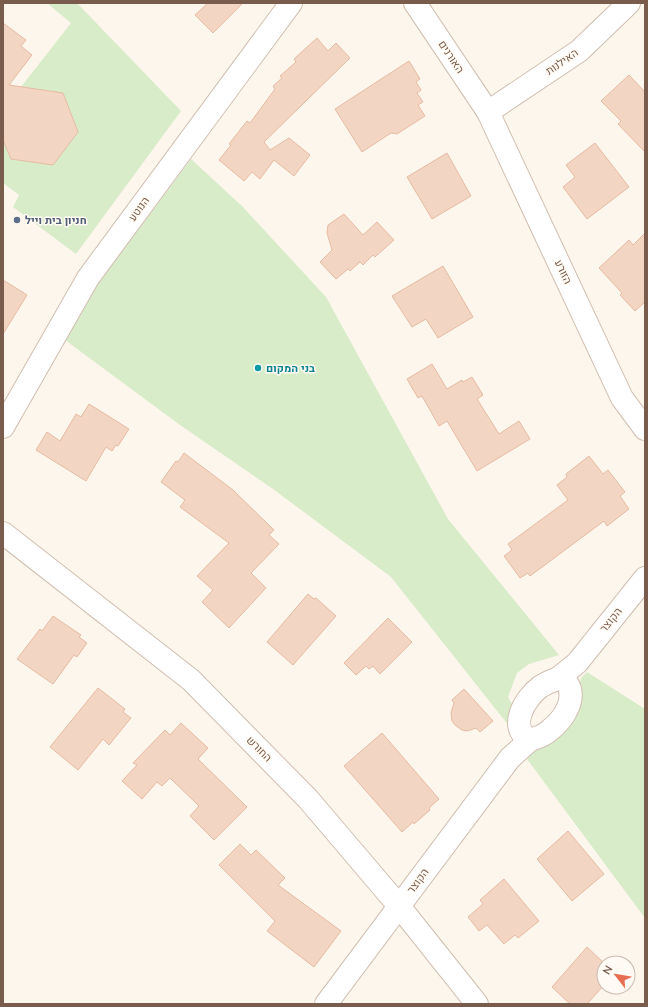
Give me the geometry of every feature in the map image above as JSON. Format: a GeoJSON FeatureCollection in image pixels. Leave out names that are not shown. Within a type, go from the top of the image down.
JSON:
{"type":"FeatureCollection","features":[{"type":"Feature","properties":{"kind":"street","name":"הנוטע"},"geometry":{"type":"LineString","coordinates":[[3,427],[88,278],[291,3]]}},
{"type":"Feature","properties":{"kind":"street","name":"האורנים"},"geometry":{"type":"LineString","coordinates":[[415,3],[488,112]]}},
{"type":"Feature","properties":{"kind":"street","name":"האילנות"},"geometry":{"type":"LineString","coordinates":[[488,112],[579,51],[629,3]]}},
{"type":"Feature","properties":{"kind":"street","name":"הזורע"},"geometry":{"type":"LineString","coordinates":[[488,112],[622,398],[645,429]]}},
{"type":"Feature","properties":{"kind":"street","name":"החורש"},"geometry":{"type":"LineString","coordinates":[[3,533],[191,680],[308,799],[399,906],[477,1004]]}},
{"type":"Feature","properties":{"kind":"street","name":"הקוצר"},"geometry":{"type":"LineString","coordinates":[[326,1004],[526,736],[550,731],[565,713],[571,694],[564,683],[577,663],[645,578]]}},
{"type":"Feature","properties":{"kind":"street"},"geometry":{"type":"LineString","coordinates":[[526,736],[520,713],[526,703],[541,686],[549,682],[564,683]]}},
{"type":"Feature","properties":{"kind":"green space"},"geometry":{"type":"Polygon","coordinates":[[[47,3],[77,3],[181,111],[76,254],[13,207],[19,195],[3,183],[3,140],[11,159],[52,165],[78,132],[63,93],[21,87],[71,23],[47,3]]]}},
{"type":"Feature","properties":{"kind":"green space"},"geometry":{"type":"Polygon","coordinates":[[[191,159],[242,206],[326,297],[448,519],[559,655],[529,664],[517,673],[508,697],[514,708],[509,726],[391,577],[273,489],[180,425],[65,340],[96,286],[191,159]]]}},
{"type":"Feature","properties":{"kind":"green space"},"geometry":{"type":"Polygon","coordinates":[[[587,672],[645,709],[645,918],[527,759],[536,750],[547,744],[578,691],[581,678],[587,672]]]}},
{"type":"Feature","properties":{"kind":"building"},"geometry":{"type":"Polygon","coordinates":[[[208,3],[243,3],[213,33],[195,15],[208,3]]]}},
{"type":"Feature","properties":{"kind":"building"},"geometry":{"type":"Polygon","coordinates":[[[3,23],[26,40],[21,46],[32,55],[9,85],[63,93],[78,132],[53,165],[11,159],[3,140],[3,23]]]}},
{"type":"Feature","properties":{"kind":"building"},"geometry":{"type":"Polygon","coordinates":[[[317,38],[328,51],[336,43],[350,58],[264,142],[270,150],[289,138],[310,155],[294,176],[274,160],[260,179],[252,172],[244,181],[219,160],[231,145],[229,144],[247,121],[250,123],[275,89],[273,86],[282,78],[280,76],[296,62],[294,59],[317,38]]]}},
{"type":"Feature","properties":{"kind":"building"},"geometry":{"type":"Polygon","coordinates":[[[409,61],[420,79],[416,82],[421,90],[417,93],[423,102],[418,105],[425,116],[397,134],[391,133],[362,152],[335,109],[409,61]]]}},
{"type":"Feature","properties":{"kind":"building"},"geometry":{"type":"Polygon","coordinates":[[[629,75],[645,92],[645,152],[618,124],[621,121],[601,101],[629,75]]]}},
{"type":"Feature","properties":{"kind":"building"},"geometry":{"type":"Polygon","coordinates":[[[595,143],[629,187],[587,219],[563,187],[575,177],[566,165],[595,143]]]}},
{"type":"Feature","properties":{"kind":"building"},"geometry":{"type":"Polygon","coordinates":[[[447,153],[471,196],[432,219],[407,177],[447,153]]]}},
{"type":"Feature","properties":{"kind":"building"},"geometry":{"type":"Polygon","coordinates":[[[344,214],[363,235],[377,222],[394,240],[375,257],[373,255],[363,265],[360,262],[350,271],[348,269],[336,279],[320,262],[332,250],[327,233],[328,225],[344,214]]]}},
{"type":"Feature","properties":{"kind":"building"},"geometry":{"type":"Polygon","coordinates":[[[645,233],[645,302],[635,311],[620,295],[622,293],[599,268],[629,240],[633,245],[645,233]]]}},
{"type":"Feature","properties":{"kind":"building"},"geometry":{"type":"Polygon","coordinates":[[[443,266],[473,317],[438,338],[426,319],[412,327],[392,296],[443,266]]]}},
{"type":"Feature","properties":{"kind":"building"},"geometry":{"type":"Polygon","coordinates":[[[3,280],[27,295],[3,334],[3,280]]]}},
{"type":"Feature","properties":{"kind":"building"},"geometry":{"type":"Polygon","coordinates":[[[432,364],[447,389],[462,380],[463,382],[472,377],[483,395],[477,399],[499,434],[519,421],[530,439],[477,471],[447,421],[439,426],[422,396],[418,398],[407,379],[432,364]]]}},
{"type":"Feature","properties":{"kind":"building"},"geometry":{"type":"Polygon","coordinates":[[[89,404],[129,429],[118,446],[116,445],[112,451],[106,447],[86,481],[36,450],[47,432],[60,441],[76,414],[81,417],[89,404]]]}},
{"type":"Feature","properties":{"kind":"building"},"geometry":{"type":"Polygon","coordinates":[[[184,453],[233,490],[274,530],[269,535],[279,544],[251,573],[266,588],[229,628],[202,602],[213,590],[197,576],[229,543],[180,507],[185,500],[161,482],[176,461],[178,462],[184,453]]]}},
{"type":"Feature","properties":{"kind":"building"},"geometry":{"type":"Polygon","coordinates":[[[589,456],[603,474],[608,470],[625,492],[620,496],[629,509],[607,526],[604,521],[530,576],[528,573],[520,578],[504,556],[512,550],[508,544],[568,500],[557,485],[567,477],[566,474],[589,456]]]}},
{"type":"Feature","properties":{"kind":"building"},"geometry":{"type":"Polygon","coordinates":[[[308,594],[314,599],[316,598],[336,616],[293,665],[267,642],[308,594]]]}},
{"type":"Feature","properties":{"kind":"building"},"geometry":{"type":"Polygon","coordinates":[[[53,616],[81,635],[79,637],[87,643],[77,657],[74,655],[53,684],[17,659],[40,629],[42,631],[53,616]]]}},
{"type":"Feature","properties":{"kind":"building"},"geometry":{"type":"Polygon","coordinates":[[[388,618],[412,642],[380,674],[373,666],[369,669],[366,666],[356,675],[344,663],[388,618]]]}},
{"type":"Feature","properties":{"kind":"building"},"geometry":{"type":"Polygon","coordinates":[[[98,688],[125,709],[123,712],[131,718],[109,745],[103,739],[78,770],[50,747],[98,688]]]}},
{"type":"Feature","properties":{"kind":"building"},"geometry":{"type":"Polygon","coordinates":[[[464,689],[493,721],[480,732],[476,728],[467,731],[462,730],[452,721],[451,713],[454,703],[452,700],[464,689]]]}},
{"type":"Feature","properties":{"kind":"building"},"geometry":{"type":"Polygon","coordinates":[[[181,723],[208,748],[198,759],[247,807],[214,840],[190,816],[199,806],[170,778],[162,786],[157,782],[142,799],[122,781],[137,765],[133,763],[165,730],[170,735],[181,723]]]}},
{"type":"Feature","properties":{"kind":"building"},"geometry":{"type":"Polygon","coordinates":[[[382,733],[439,799],[429,808],[430,810],[402,832],[344,766],[382,733]]]}},
{"type":"Feature","properties":{"kind":"building"},"geometry":{"type":"Polygon","coordinates":[[[568,831],[604,874],[572,901],[537,859],[568,831]]]}},
{"type":"Feature","properties":{"kind":"building"},"geometry":{"type":"Polygon","coordinates":[[[240,844],[251,855],[256,850],[285,878],[278,885],[341,931],[314,967],[267,931],[275,921],[219,865],[240,844]]]}},
{"type":"Feature","properties":{"kind":"building"},"geometry":{"type":"Polygon","coordinates":[[[504,879],[539,921],[518,938],[515,935],[504,944],[487,925],[479,931],[468,917],[483,904],[480,900],[504,879]]]}},
{"type":"Feature","properties":{"kind":"building"},"geometry":{"type":"Polygon","coordinates":[[[587,947],[596,955],[596,994],[587,1004],[570,1004],[552,987],[587,947]]]}},
{"type":"Feature","properties":{"kind":"place","name":"חניון בית וייל"},"geometry":{"type":"Point","coordinates":[17,220]}},
{"type":"Feature","properties":{"kind":"place","name":"בני המקום"},"geometry":{"type":"Point","coordinates":[258,368]}}]}
